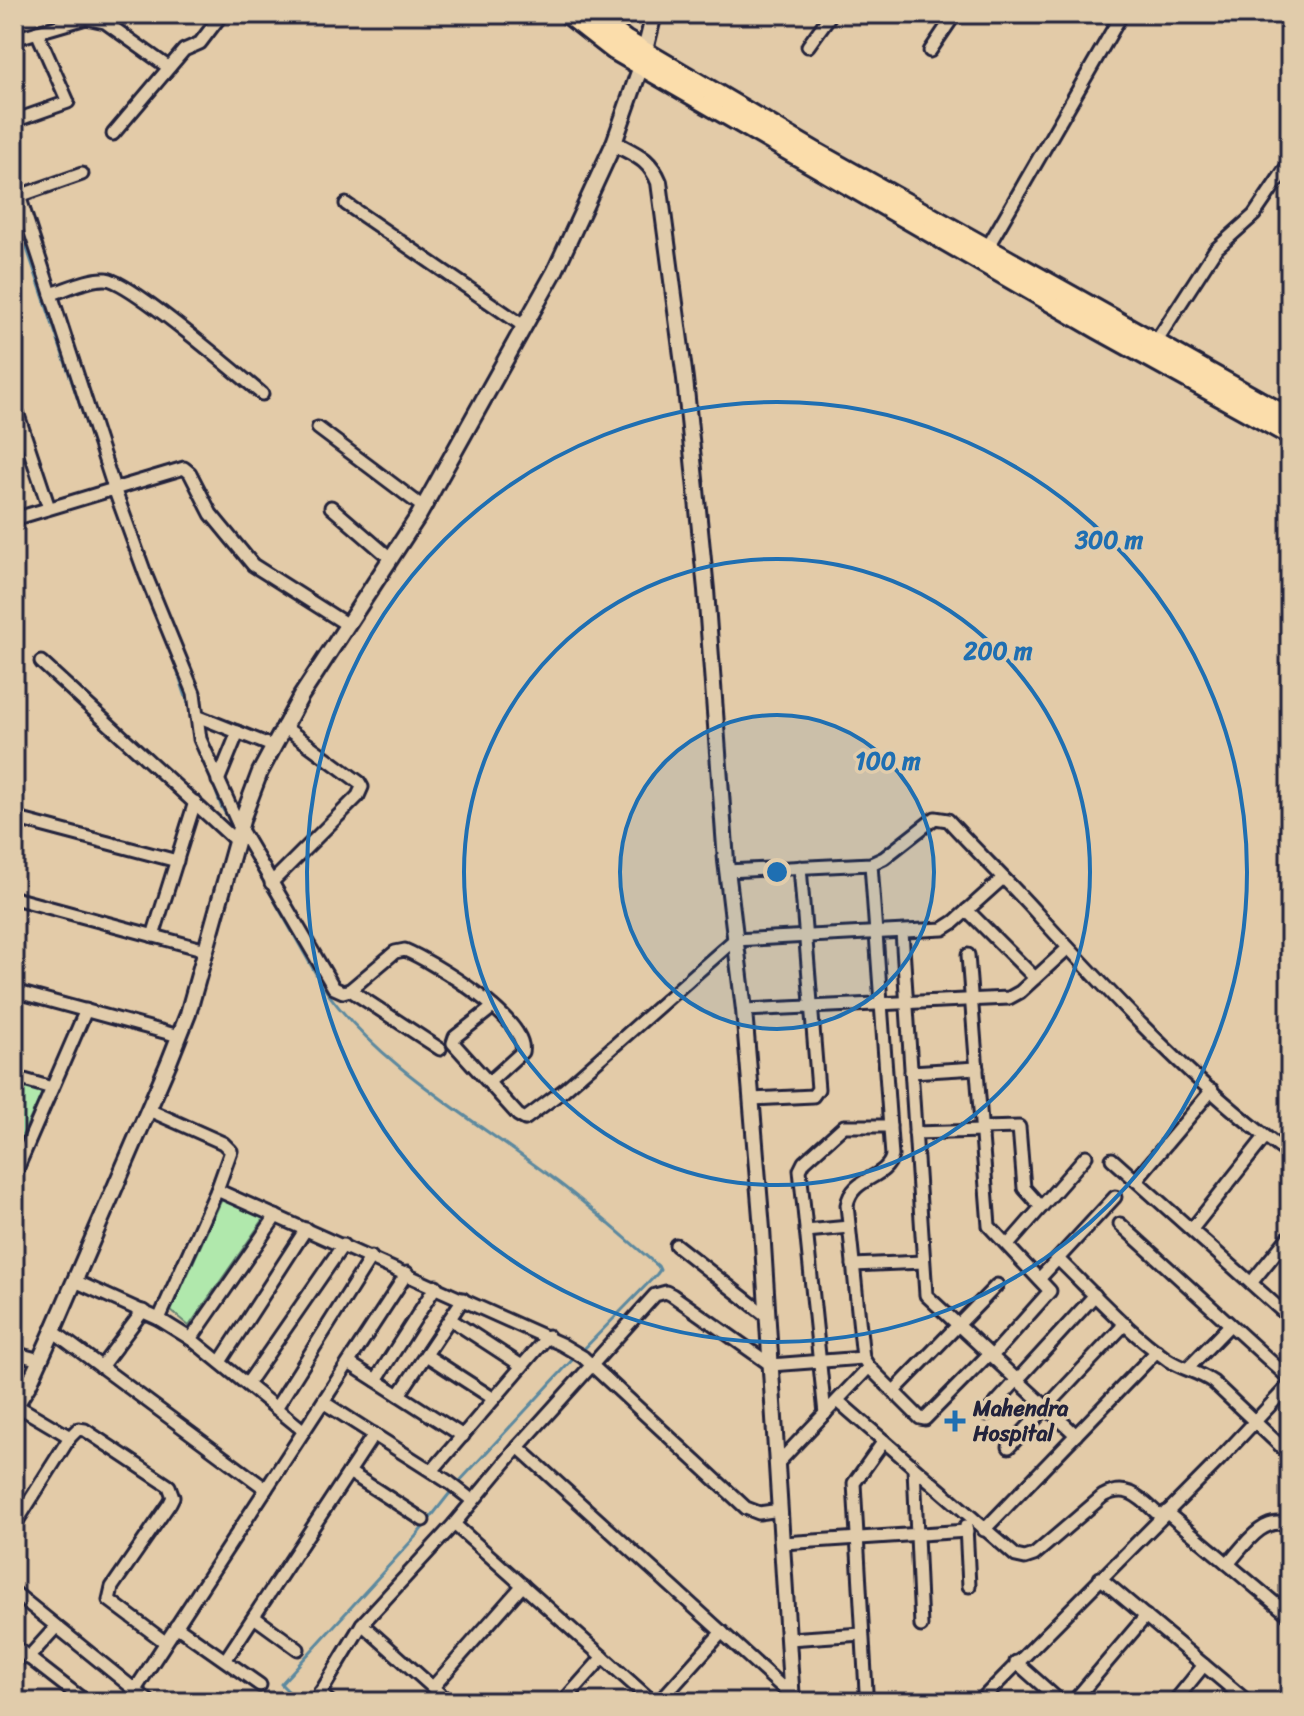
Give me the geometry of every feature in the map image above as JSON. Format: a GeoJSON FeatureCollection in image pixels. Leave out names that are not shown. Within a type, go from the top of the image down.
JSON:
{"type":"FeatureCollection","features":[{"type":"Feature","properties":{"kind":"highway"},"geometry":{"type":"LineString","coordinates":[[568,14],[614,50],[642,59],[817,153],[1290,418]]}},
{"type":"Feature","properties":{"kind":"highway"},"geometry":{"type":"LineString","coordinates":[[590,14],[642,59],[1098,329],[1290,435]]}},
{"type":"Feature","properties":{"kind":"street"},"geometry":{"type":"LineString","coordinates":[[113,134],[168,67],[187,47],[200,43],[222,14]]}},
{"type":"Feature","properties":{"kind":"street"},"geometry":{"type":"LineString","coordinates":[[70,1437],[15,1407],[53,1331],[179,1036],[251,792],[283,726],[423,507],[569,245],[614,143],[654,14]]}},
{"type":"Feature","properties":{"kind":"street"},"geometry":{"type":"LineString","coordinates":[[808,46],[831,14]]}},
{"type":"Feature","properties":{"kind":"street"},"geometry":{"type":"LineString","coordinates":[[930,51],[951,20],[949,14]]}},
{"type":"Feature","properties":{"kind":"street"},"geometry":{"type":"LineString","coordinates":[[987,248],[1122,14]]}},
{"type":"Feature","properties":{"kind":"street"},"geometry":{"type":"LineString","coordinates":[[14,39],[94,18],[105,22],[168,67]]}},
{"type":"Feature","properties":{"kind":"street"},"geometry":{"type":"LineString","coordinates":[[14,121],[68,102],[37,32]]}},
{"type":"Feature","properties":{"kind":"street"},"geometry":{"type":"LineString","coordinates":[[614,143],[651,165],[659,182],[674,288],[706,590],[727,871],[744,1010],[768,1317],[792,1699]]}},
{"type":"Feature","properties":{"kind":"street"},"geometry":{"type":"LineString","coordinates":[[1155,343],[1215,250],[1254,215],[1290,162]]}},
{"type":"Feature","properties":{"kind":"street"},"geometry":{"type":"LineString","coordinates":[[19,196],[82,174]]}},
{"type":"Feature","properties":{"kind":"street"},"geometry":{"type":"LineString","coordinates":[[14,180],[110,489],[194,693],[200,739],[238,834],[334,988],[343,992],[350,990],[395,952],[405,950],[449,974],[493,1007],[518,1035],[524,1047],[489,1082]]}},
{"type":"Feature","properties":{"kind":"street"},"geometry":{"type":"LineString","coordinates":[[346,204],[525,327]]}},
{"type":"Feature","properties":{"kind":"street"},"geometry":{"type":"LineString","coordinates":[[51,294],[99,279],[116,281],[262,394]]}},
{"type":"Feature","properties":{"kind":"street"},"geometry":{"type":"LineString","coordinates":[[14,403],[49,508]]}},
{"type":"Feature","properties":{"kind":"street"},"geometry":{"type":"LineString","coordinates":[[318,428],[423,507]]}},
{"type":"Feature","properties":{"kind":"street"},"geometry":{"type":"LineString","coordinates":[[14,519],[184,468],[190,473],[211,514],[253,565],[346,624]]}},
{"type":"Feature","properties":{"kind":"street"},"geometry":{"type":"LineString","coordinates":[[331,507],[389,557]]}},
{"type":"Feature","properties":{"kind":"street"},"geometry":{"type":"LineString","coordinates":[[41,662],[195,802],[238,834]]}},
{"type":"Feature","properties":{"kind":"street"},"geometry":{"type":"LineString","coordinates":[[197,716],[272,746]]}},
{"type":"Feature","properties":{"kind":"street"},"geometry":{"type":"LineString","coordinates":[[271,883],[358,796],[362,787],[283,726]]}},
{"type":"Feature","properties":{"kind":"street"},"geometry":{"type":"LineString","coordinates":[[218,781],[238,732]]}},
{"type":"Feature","properties":{"kind":"street"},"geometry":{"type":"LineString","coordinates":[[153,936],[195,802]]}},
{"type":"Feature","properties":{"kind":"street"},"geometry":{"type":"LineString","coordinates":[[14,818],[177,861]]}},
{"type":"Feature","properties":{"kind":"street"},"geometry":{"type":"LineString","coordinates":[[727,871],[871,864],[884,858],[935,818],[948,820],[1110,994],[1212,1090],[1290,1155]]}},
{"type":"Feature","properties":{"kind":"street"},"geometry":{"type":"LineString","coordinates":[[871,864],[890,1163],[855,1187],[849,1194],[847,1205],[860,1343],[866,1362],[920,1418],[925,1419],[1049,1294],[1049,1288],[1040,1278],[992,1232],[986,1214],[968,955]]}},
{"type":"Feature","properties":{"kind":"street"},"geometry":{"type":"LineString","coordinates":[[751,1099],[817,1094],[800,867]]}},
{"type":"Feature","properties":{"kind":"street"},"geometry":{"type":"LineString","coordinates":[[493,1007],[452,1039],[518,1115],[525,1119],[734,940],[943,929],[1003,878]]}},
{"type":"Feature","properties":{"kind":"street"},"geometry":{"type":"LineString","coordinates":[[14,898],[206,950]]}},
{"type":"Feature","properties":{"kind":"street"},"geometry":{"type":"LineString","coordinates":[[967,910],[1035,978]]}},
{"type":"Feature","properties":{"kind":"street"},"geometry":{"type":"LineString","coordinates":[[902,932],[926,1295],[1076,1435]]}},
{"type":"Feature","properties":{"kind":"street"},"geometry":{"type":"LineString","coordinates":[[744,1010],[1009,998],[1068,948]]}},
{"type":"Feature","properties":{"kind":"street"},"geometry":{"type":"LineString","coordinates":[[350,990],[440,1049]]}},
{"type":"Feature","properties":{"kind":"street"},"geometry":{"type":"LineString","coordinates":[[14,991],[179,1036]]}},
{"type":"Feature","properties":{"kind":"street"},"geometry":{"type":"LineString","coordinates":[[14,1176],[86,1010]]}},
{"type":"Feature","properties":{"kind":"street"},"geometry":{"type":"LineString","coordinates":[[911,1072],[977,1068]]}},
{"type":"Feature","properties":{"kind":"street"},"geometry":{"type":"LineString","coordinates":[[14,1077],[52,1088]]}},
{"type":"Feature","properties":{"kind":"street"},"geometry":{"type":"LineString","coordinates":[[1136,1180],[1212,1090]]}},
{"type":"Feature","properties":{"kind":"street"},"geometry":{"type":"LineString","coordinates":[[149,1110],[228,1146],[231,1151],[231,1158],[159,1319]]}},
{"type":"Feature","properties":{"kind":"street"},"geometry":{"type":"LineString","coordinates":[[825,1414],[800,1170],[804,1162],[844,1126],[890,1126]]}},
{"type":"Feature","properties":{"kind":"street"},"geometry":{"type":"LineString","coordinates":[[915,1133],[1019,1127],[1024,1188],[1041,1207]]}},
{"type":"Feature","properties":{"kind":"street"},"geometry":{"type":"LineString","coordinates":[[1192,1229],[1265,1137]]}},
{"type":"Feature","properties":{"kind":"street"},"geometry":{"type":"LineString","coordinates":[[1008,1245],[1086,1156]]}},
{"type":"Feature","properties":{"kind":"street"},"geometry":{"type":"LineString","coordinates":[[1112,1159],[1290,1318]]}},
{"type":"Feature","properties":{"kind":"street"},"geometry":{"type":"LineString","coordinates":[[217,1190],[548,1336],[578,1355],[746,1508],[759,1513],[780,1510]]}},
{"type":"Feature","properties":{"kind":"street"},"geometry":{"type":"LineString","coordinates":[[1040,1278],[1115,1197]]}},
{"type":"Feature","properties":{"kind":"street"},"geometry":{"type":"LineString","coordinates":[[191,1339],[276,1216]]}},
{"type":"Feature","properties":{"kind":"street"},"geometry":{"type":"LineString","coordinates":[[979,1702],[1220,1459],[1290,1382],[1120,1224]]}},
{"type":"Feature","properties":{"kind":"street"},"geometry":{"type":"LineString","coordinates":[[806,1231],[849,1227]]}},
{"type":"Feature","properties":{"kind":"street"},"geometry":{"type":"LineString","coordinates":[[220,1362],[306,1229]]}},
{"type":"Feature","properties":{"kind":"street"},"geometry":{"type":"LineString","coordinates":[[1251,1283],[1290,1235]]}},
{"type":"Feature","properties":{"kind":"street"},"geometry":{"type":"LineString","coordinates":[[247,1384],[343,1245]]}},
{"type":"Feature","properties":{"kind":"street"},"geometry":{"type":"LineString","coordinates":[[676,1245],[768,1317]]}},
{"type":"Feature","properties":{"kind":"street"},"geometry":{"type":"LineString","coordinates":[[276,1408],[371,1257]]}},
{"type":"Feature","properties":{"kind":"street"},"geometry":{"type":"LineString","coordinates":[[1058,1259],[1125,1324],[1169,1361],[1213,1382],[1290,1455]]}},
{"type":"Feature","properties":{"kind":"street"},"geometry":{"type":"LineString","coordinates":[[853,1265],[923,1262]]}},
{"type":"Feature","properties":{"kind":"street"},"geometry":{"type":"LineString","coordinates":[[130,1697],[407,1273]]}},
{"type":"Feature","properties":{"kind":"street"},"geometry":{"type":"LineString","coordinates":[[75,1281],[143,1311],[191,1339],[304,1431]]}},
{"type":"Feature","properties":{"kind":"street"},"geometry":{"type":"LineString","coordinates":[[894,1391],[997,1285]]}},
{"type":"Feature","properties":{"kind":"street"},"geometry":{"type":"LineString","coordinates":[[376,1380],[436,1286]]}},
{"type":"Feature","properties":{"kind":"street"},"geometry":{"type":"LineString","coordinates":[[321,1699],[362,1624],[655,1295],[666,1292],[771,1365],[820,1361],[866,1362]]}},
{"type":"Feature","properties":{"kind":"street"},"geometry":{"type":"LineString","coordinates":[[986,1414],[1095,1295]]}},
{"type":"Feature","properties":{"kind":"street"},"geometry":{"type":"LineString","coordinates":[[399,1395],[463,1299]]}},
{"type":"Feature","properties":{"kind":"street"},"geometry":{"type":"LineString","coordinates":[[101,1367],[143,1311]]}},
{"type":"Feature","properties":{"kind":"street"},"geometry":{"type":"LineString","coordinates":[[450,1319],[522,1366]]}},
{"type":"Feature","properties":{"kind":"street"},"geometry":{"type":"LineString","coordinates":[[1009,1447],[1125,1324]]}},
{"type":"Feature","properties":{"kind":"street"},"geometry":{"type":"LineString","coordinates":[[1188,1368],[1230,1325]]}},
{"type":"Feature","properties":{"kind":"street"},"geometry":{"type":"LineString","coordinates":[[53,1331],[266,1489]]}},
{"type":"Feature","properties":{"kind":"street"},"geometry":{"type":"LineString","coordinates":[[432,1471],[548,1336]]}},
{"type":"Feature","properties":{"kind":"street"},"geometry":{"type":"LineString","coordinates":[[984,1530],[1157,1351]]}},
{"type":"Feature","properties":{"kind":"street"},"geometry":{"type":"LineString","coordinates":[[14,1353],[40,1360]]}},
{"type":"Feature","properties":{"kind":"street"},"geometry":{"type":"LineString","coordinates":[[426,1355],[494,1399]]}},
{"type":"Feature","properties":{"kind":"street"},"geometry":{"type":"LineString","coordinates":[[777,1464],[838,1401],[866,1362]]}},
{"type":"Feature","properties":{"kind":"street"},"geometry":{"type":"LineString","coordinates":[[349,1363],[463,1436]]}},
{"type":"Feature","properties":{"kind":"street"},"geometry":{"type":"LineString","coordinates":[[838,1401],[1016,1556],[1025,1558],[1034,1555],[1103,1496],[1113,1490],[1124,1489],[1134,1493],[1228,1564],[1290,1616]]}},
{"type":"Feature","properties":{"kind":"street"},"geometry":{"type":"LineString","coordinates":[[323,1402],[432,1471],[473,1501]]}},
{"type":"Feature","properties":{"kind":"street"},"geometry":{"type":"LineString","coordinates":[[14,1526],[18,1511],[78,1429],[85,1430],[169,1486],[172,1491],[170,1503],[112,1587],[109,1600],[165,1642]]}},
{"type":"Feature","properties":{"kind":"street"},"geometry":{"type":"LineString","coordinates":[[226,1659],[374,1434]]}},
{"type":"Feature","properties":{"kind":"street"},"geometry":{"type":"LineString","coordinates":[[866,1691],[854,1483],[884,1441]]}},
{"type":"Feature","properties":{"kind":"street"},"geometry":{"type":"LineString","coordinates":[[518,1447],[792,1699]]}},
{"type":"Feature","properties":{"kind":"street"},"geometry":{"type":"LineString","coordinates":[[914,1468],[921,1626]]}},
{"type":"Feature","properties":{"kind":"street"},"geometry":{"type":"LineString","coordinates":[[349,1472],[423,1520]]}},
{"type":"Feature","properties":{"kind":"street"},"geometry":{"type":"LineString","coordinates":[[965,1513],[969,1586]]}},
{"type":"Feature","properties":{"kind":"street"},"geometry":{"type":"LineString","coordinates":[[1228,1564],[1263,1528],[1272,1523],[1290,1526]]}},
{"type":"Feature","properties":{"kind":"street"},"geometry":{"type":"LineString","coordinates":[[454,1524],[656,1702],[722,1632]]}},
{"type":"Feature","properties":{"kind":"street"},"geometry":{"type":"LineString","coordinates":[[783,1543],[967,1531]]}},
{"type":"Feature","properties":{"kind":"street"},"geometry":{"type":"LineString","coordinates":[[1100,1578],[1248,1702]]}},
{"type":"Feature","properties":{"kind":"street"},"geometry":{"type":"LineString","coordinates":[[433,1687],[523,1585]]}},
{"type":"Feature","properties":{"kind":"street"},"geometry":{"type":"LineString","coordinates":[[14,1592],[130,1697],[150,1702]]}},
{"type":"Feature","properties":{"kind":"street"},"geometry":{"type":"LineString","coordinates":[[1073,1702],[1146,1616]]}},
{"type":"Feature","properties":{"kind":"street"},"geometry":{"type":"LineString","coordinates":[[254,1617],[298,1649]]}},
{"type":"Feature","properties":{"kind":"street"},"geometry":{"type":"LineString","coordinates":[[362,1624],[449,1702]]}},
{"type":"Feature","properties":{"kind":"street"},"geometry":{"type":"LineString","coordinates":[[176,1626],[260,1685]]}},
{"type":"Feature","properties":{"kind":"street"},"geometry":{"type":"LineString","coordinates":[[28,1658],[56,1627]]}},
{"type":"Feature","properties":{"kind":"street"},"geometry":{"type":"LineString","coordinates":[[789,1639],[862,1634]]}},
{"type":"Feature","properties":{"kind":"street"},"geometry":{"type":"LineString","coordinates":[[14,1646],[86,1702]]}},
{"type":"Feature","properties":{"kind":"street"},"geometry":{"type":"LineString","coordinates":[[563,1702],[603,1657]]}},
{"type":"Feature","properties":{"kind":"street"},"geometry":{"type":"LineString","coordinates":[[1016,1662],[1061,1702]]}},
{"type":"Feature","properties":{"kind":"street"},"geometry":{"type":"LineString","coordinates":[[1174,1702],[1204,1665]]}},
{"type":"Feature","properties":{"kind":"green space"},"geometry":{"type":"Polygon","coordinates":[[[14,1083],[43,1091],[14,1153],[14,1083]]]}},
{"type":"Feature","properties":{"kind":"green space"},"geometry":{"type":"Polygon","coordinates":[[[222,1199],[265,1217],[189,1326],[171,1311],[222,1199]]]}},
{"type":"Feature","properties":{"kind":"waterway"},"geometry":{"type":"LineString","coordinates":[[14,210],[106,483]]}},
{"type":"Feature","properties":{"kind":"waterway"},"geometry":{"type":"LineString","coordinates":[[114,505],[121,524]]}},
{"type":"Feature","properties":{"kind":"waterway"},"geometry":{"type":"LineString","coordinates":[[168,643],[192,715]]}},
{"type":"Feature","properties":{"kind":"waterway"},"geometry":{"type":"LineString","coordinates":[[209,772],[221,806],[232,825]]}},
{"type":"Feature","properties":{"kind":"waterway"},"geometry":{"type":"LineString","coordinates":[[244,847],[324,988],[347,1017],[403,1069],[559,1183],[658,1266],[660,1270],[657,1274],[581,1352]]}},
{"type":"Feature","properties":{"kind":"waterway"},"geometry":{"type":"LineString","coordinates":[[458,1483],[575,1357]]}},
{"type":"Feature","properties":{"kind":"waterway"},"geometry":{"type":"LineString","coordinates":[[294,1702],[296,1699],[281,1684],[416,1536],[453,1489]]}},
{"type":"Feature","properties":{"kind":"place","name":"Mahendra Hospital"},"geometry":{"type":"Point","coordinates":[955,1421]}}]}
